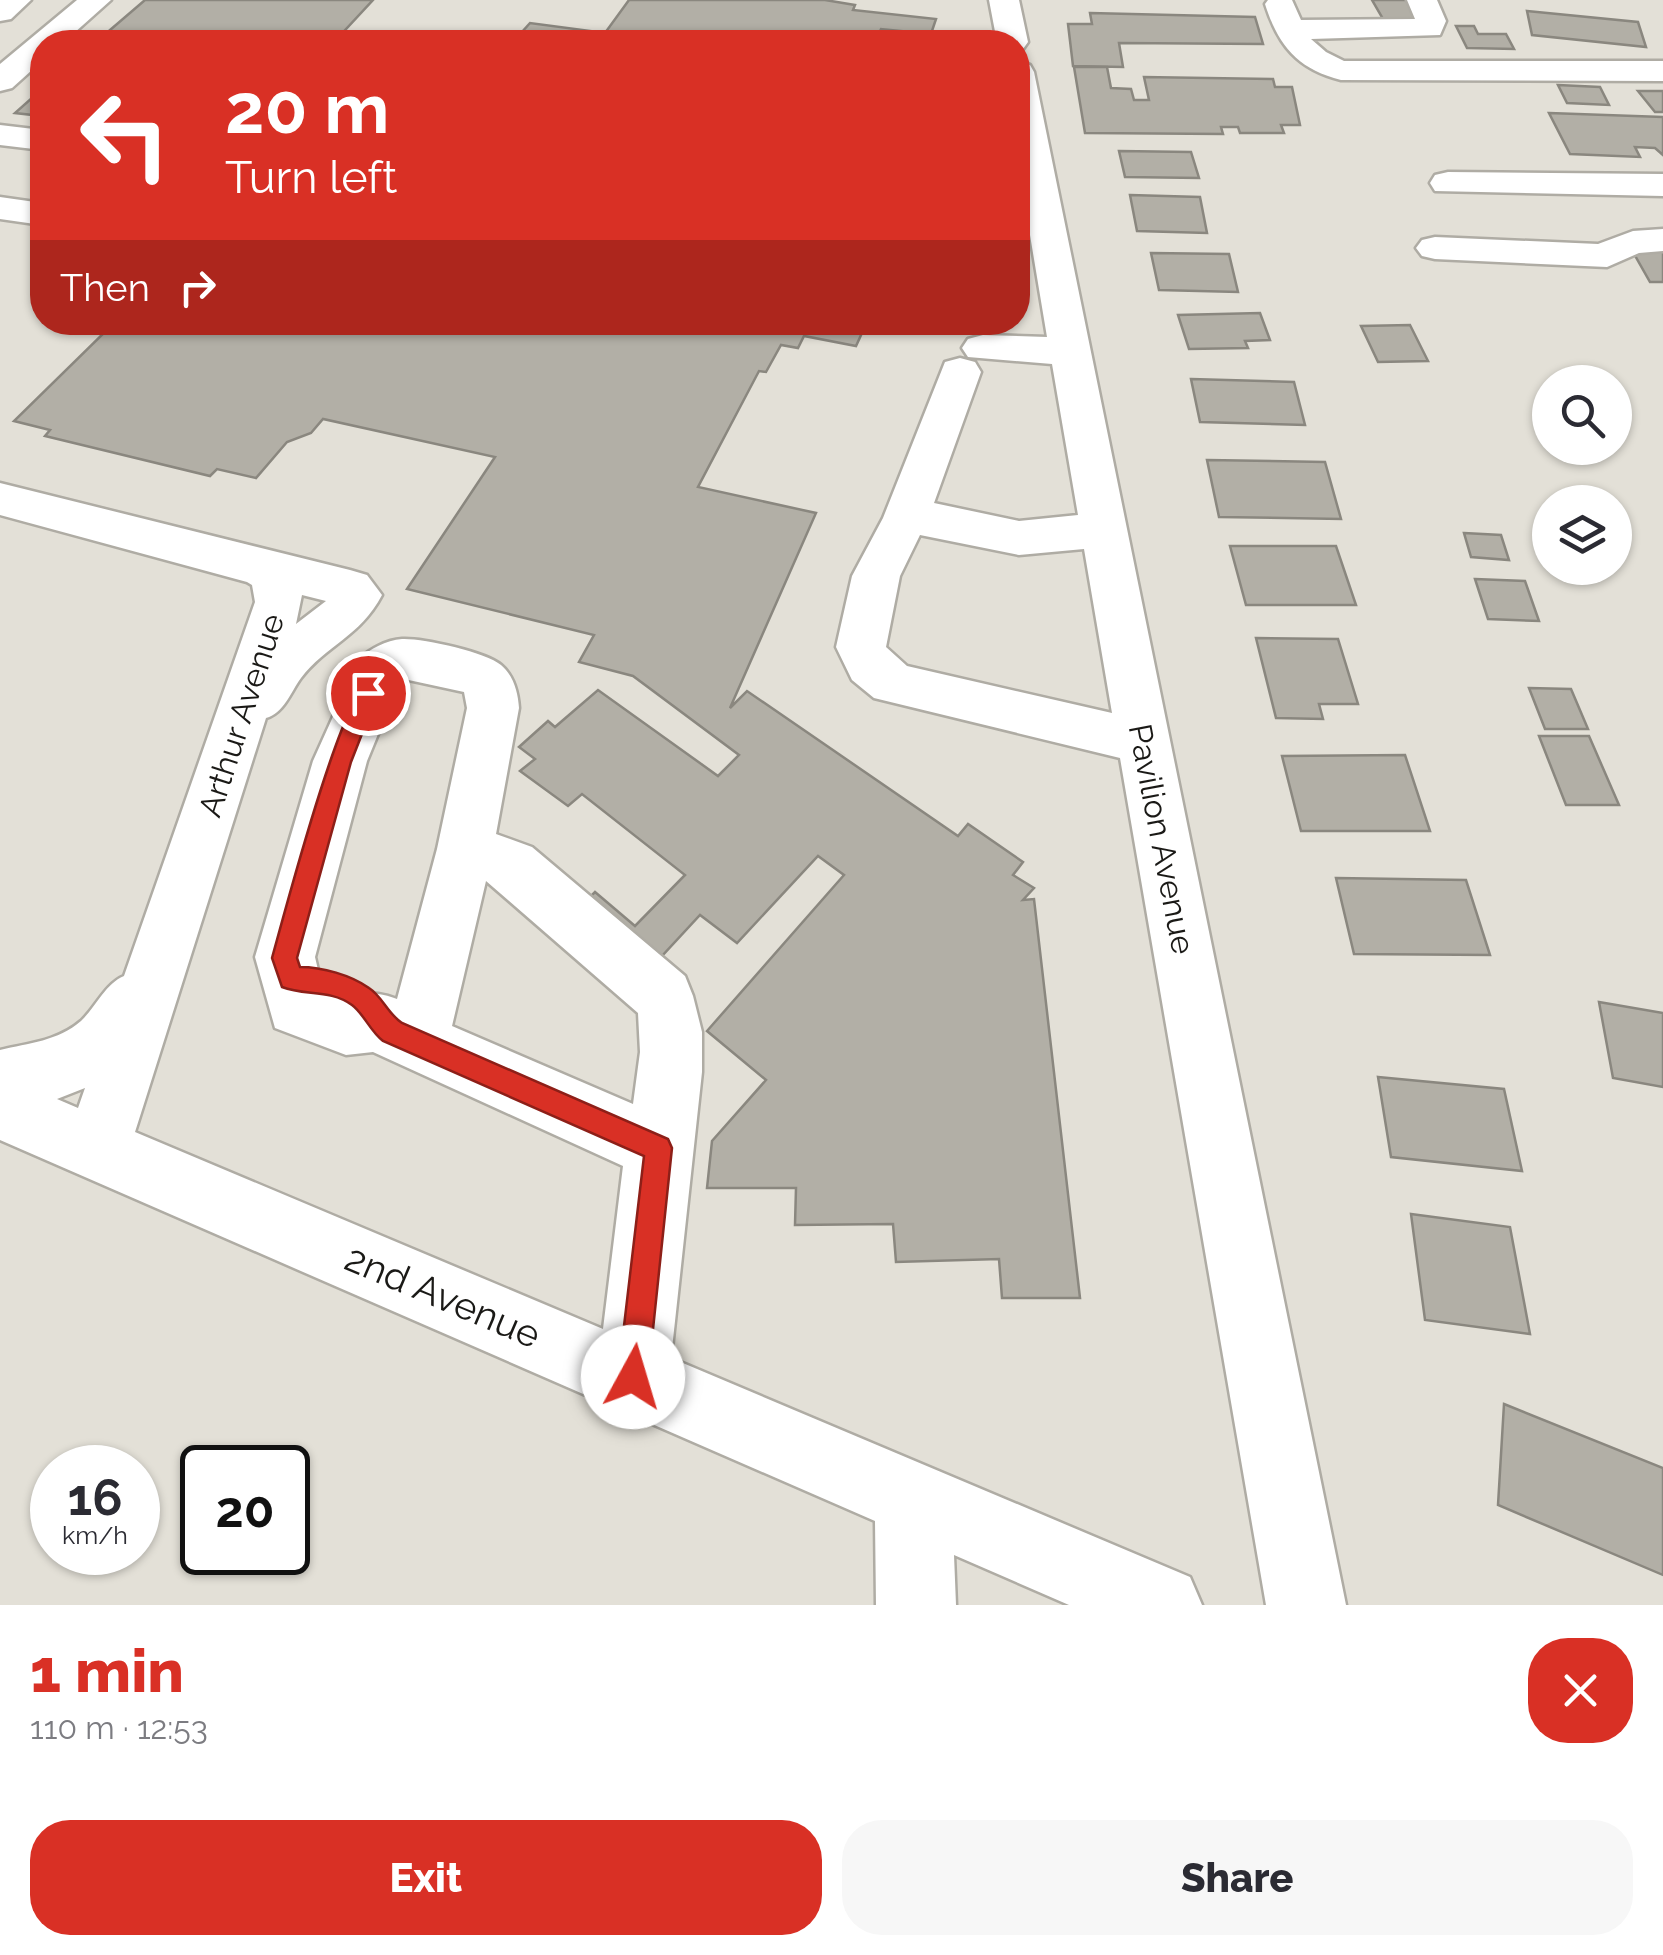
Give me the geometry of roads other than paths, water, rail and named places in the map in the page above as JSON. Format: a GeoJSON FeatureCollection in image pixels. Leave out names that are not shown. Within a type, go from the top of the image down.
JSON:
{"type":"FeatureCollection","features":[{"type":"Feature","properties":{"kind":"street"},"geometry":{"type":"LineString","coordinates":[[0,12],[16,0]]}},
{"type":"Feature","properties":{"kind":"street"},"geometry":{"type":"LineString","coordinates":[[61,30],[96,0]]}},
{"type":"Feature","properties":{"kind":"street"},"geometry":{"type":"LineString","coordinates":[[1004,0],[1010,30]]}},
{"type":"Feature","properties":{"kind":"street"},"geometry":{"type":"LineString","coordinates":[[1346,0],[1358,29]]}},
{"type":"Feature","properties":{"kind":"street"},"geometry":{"type":"LineString","coordinates":[[1284,15],[1358,29],[1429,28],[1431,21],[1422,0]]}},
{"type":"Feature","properties":{"kind":"street"},"geometry":{"type":"LineString","coordinates":[[1284,15],[1305,55],[1325,68],[1352,72],[1663,72]]}},
{"type":"Feature","properties":{"kind":"street"},"geometry":{"type":"LineString","coordinates":[[0,38],[30,42]]}},
{"type":"Feature","properties":{"kind":"street"},"geometry":{"type":"LineString","coordinates":[[0,81],[30,56]]}},
{"type":"Feature","properties":{"kind":"street"},"geometry":{"type":"LineString","coordinates":[[0,134],[30,138]]}},
{"type":"Feature","properties":{"kind":"street","name":"Pavilion Avenue"},"geometry":{"type":"LineString","coordinates":[[1030,136],[1306,1605]]}},
{"type":"Feature","properties":{"kind":"street"},"geometry":{"type":"LineString","coordinates":[[1448,183],[1663,184]]}},
{"type":"Feature","properties":{"kind":"street"},"geometry":{"type":"LineString","coordinates":[[1435,248],[1607,256],[1619,246],[1663,240]]}},
{"type":"Feature","properties":{"kind":"street"},"geometry":{"type":"LineString","coordinates":[[1070,351],[972,360],[906,518],[876,576],[862,647],[870,666],[892,683],[1144,742]]}},
{"type":"Feature","properties":{"kind":"street","name":"Arthur Avenue"},"geometry":{"type":"LineString","coordinates":[[0,498],[263,568],[275,577],[278,588],[284,640],[213,801],[97,1148]]}},
{"type":"Feature","properties":{"kind":"street"},"geometry":{"type":"LineString","coordinates":[[906,518],[1019,538],[1104,530]]}},
{"type":"Feature","properties":{"kind":"street"},"geometry":{"type":"LineString","coordinates":[[263,568],[350,588],[358,595],[354,606],[284,640]]}},
{"type":"Feature","properties":{"kind":"street"},"geometry":{"type":"LineString","coordinates":[[398,1033],[464,849],[493,708],[492,692],[482,678],[460,668],[420,659],[388,662],[378,673],[358,712],[340,762],[284,958],[297,1007],[346,1025],[398,1033],[658,1148]]}},
{"type":"Feature","properties":{"kind":"street"},"geometry":{"type":"LineString","coordinates":[[464,849],[512,866],[663,996],[670,1013],[633,1377]]}},
{"type":"Feature","properties":{"kind":"street","name":"Arthur Avenue"},"geometry":{"type":"LineString","coordinates":[[0,1080],[55,1072],[105,1042],[162,955]]}},
{"type":"Feature","properties":{"kind":"street","name":"2nd Avenue"},"geometry":{"type":"LineString","coordinates":[[0,1107],[1162,1605]]}},
{"type":"Feature","properties":{"kind":"street"},"geometry":{"type":"LineString","coordinates":[[913,1498],[916,1605]]}}]}
